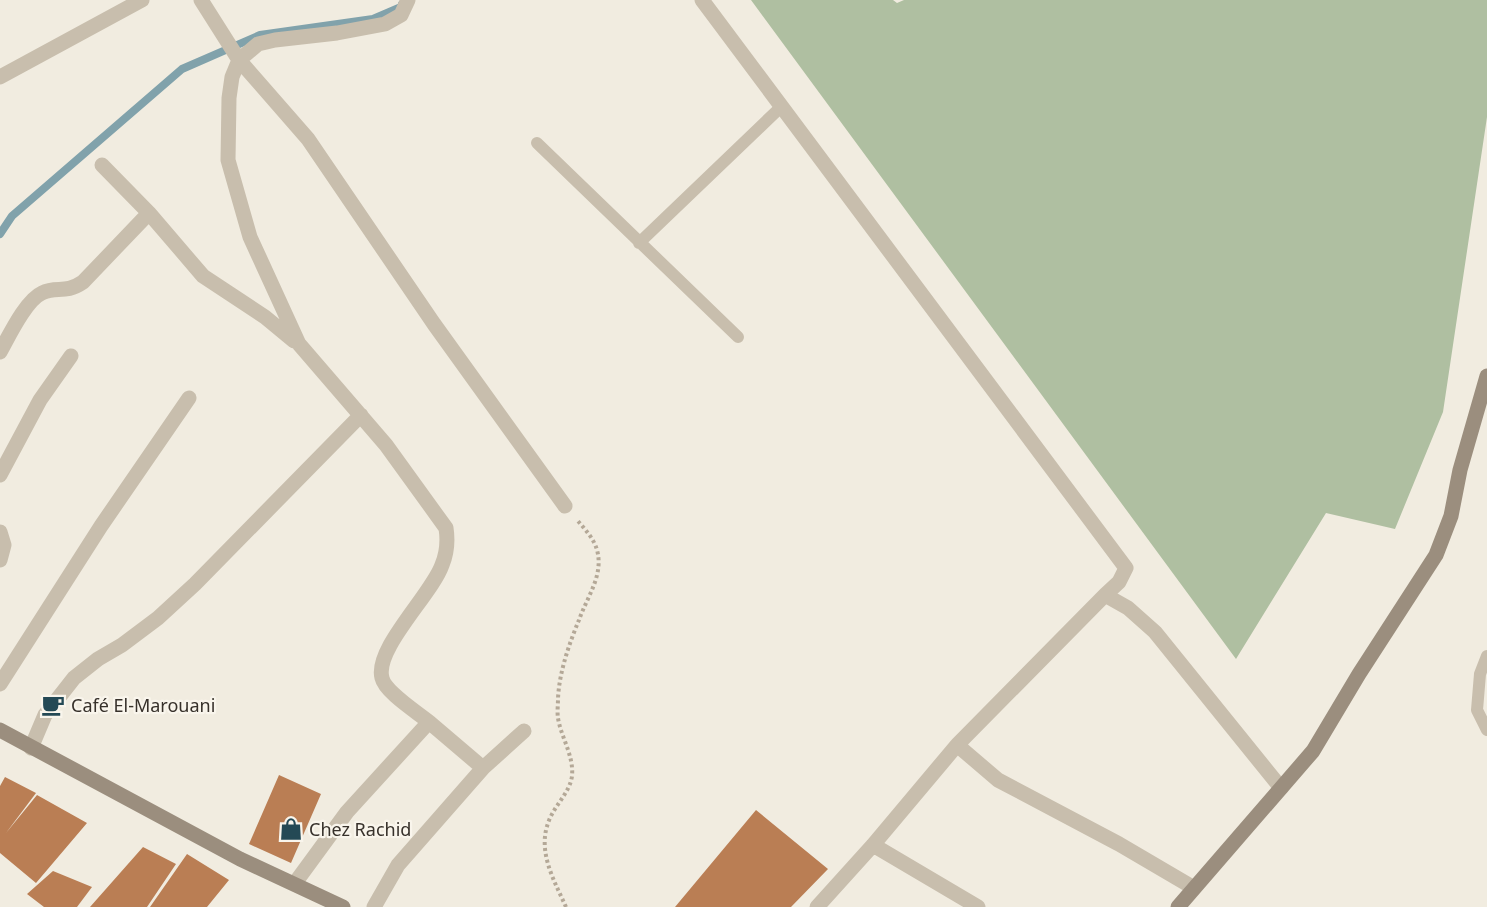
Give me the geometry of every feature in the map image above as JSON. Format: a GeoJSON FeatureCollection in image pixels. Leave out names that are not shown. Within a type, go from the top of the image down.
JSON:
{"type":"FeatureCollection","features":[{"type":"Feature","properties":{"kind":"street"},"geometry":{"type":"LineString","coordinates":[[0,77],[142,0]]}},
{"type":"Feature","properties":{"kind":"street"},"geometry":{"type":"LineString","coordinates":[[201,0],[239,60],[308,139],[434,324],[566,506]]}},
{"type":"Feature","properties":{"kind":"street"},"geometry":{"type":"LineString","coordinates":[[299,344],[250,237],[228,160],[229,98],[232,77],[239,60],[258,44],[385,24],[401,15],[408,0]]}},
{"type":"Feature","properties":{"kind":"street"},"geometry":{"type":"LineString","coordinates":[[702,0],[1126,568],[1119,582],[957,745],[873,845],[817,907]]}},
{"type":"Feature","properties":{"kind":"street"},"geometry":{"type":"LineString","coordinates":[[102,165],[149,213],[203,276],[265,317],[299,344],[386,446],[446,528],[448,540],[442,567],[391,644],[382,662],[382,678],[387,688],[483,768]]}},
{"type":"Feature","properties":{"kind":"street"},"geometry":{"type":"LineString","coordinates":[[0,352],[30,303],[40,293],[73,289],[83,282],[149,213]]}},
{"type":"Feature","properties":{"kind":"street"},"geometry":{"type":"LineString","coordinates":[[0,475],[40,400],[71,356]]}},
{"type":"Feature","properties":{"kind":"street"},"geometry":{"type":"LineString","coordinates":[[1178,907],[1313,751],[1359,674],[1436,555],[1450,516],[1460,470],[1487,376]]}},
{"type":"Feature","properties":{"kind":"street"},"geometry":{"type":"LineString","coordinates":[[0,684],[101,526],[189,398]]}},
{"type":"Feature","properties":{"kind":"street"},"geometry":{"type":"LineString","coordinates":[[32,747],[45,715],[74,678],[158,618],[195,584],[361,415]]}},
{"type":"Feature","properties":{"kind":"street"},"geometry":{"type":"LineString","coordinates":[[0,532],[4,545],[0,560]]}},
{"type":"Feature","properties":{"kind":"street"},"geometry":{"type":"LineString","coordinates":[[1105,595],[1128,608],[1155,633],[1281,788]]}},
{"type":"Feature","properties":{"kind":"street"},"geometry":{"type":"LineString","coordinates":[[295,884],[347,812],[429,722]]}},
{"type":"Feature","properties":{"kind":"street"},"geometry":{"type":"LineString","coordinates":[[0,730],[240,859],[343,907]]}},
{"type":"Feature","properties":{"kind":"street"},"geometry":{"type":"LineString","coordinates":[[375,907],[398,865],[483,768],[524,731]]}},
{"type":"Feature","properties":{"kind":"street"},"geometry":{"type":"LineString","coordinates":[[957,745],[998,780],[1119,844],[1194,888]]}},
{"type":"Feature","properties":{"kind":"street"},"geometry":{"type":"LineString","coordinates":[[873,845],[978,907]]}},
{"type":"Feature","properties":{"kind":"lane"},"geometry":{"type":"LineString","coordinates":[[639,243],[782,106]]}},
{"type":"Feature","properties":{"kind":"lane"},"geometry":{"type":"LineString","coordinates":[[537,143],[738,337]]}},
{"type":"Feature","properties":{"kind":"lane"},"geometry":{"type":"LineString","coordinates":[[1487,656],[1480,674],[1477,710],[1487,730]]}},
{"type":"Feature","properties":{"kind":"path"},"geometry":{"type":"LineString","coordinates":[[566,506],[593,541],[599,564],[593,587],[579,617],[568,650],[559,692],[558,717],[571,765],[570,783],[544,833],[545,856],[566,907]]}},
{"type":"Feature","properties":{"kind":"green space"},"geometry":{"type":"Polygon","coordinates":[[[751,0],[893,0],[897,3],[904,0],[1487,0],[1487,117],[1443,412],[1395,529],[1326,513],[1236,659],[751,0]]]}},
{"type":"Feature","properties":{"kind":"building"},"geometry":{"type":"Polygon","coordinates":[[[279,775],[321,794],[291,863],[249,844],[279,775]]]}},
{"type":"Feature","properties":{"kind":"building"},"geometry":{"type":"Polygon","coordinates":[[[5,777],[36,793],[6,833],[37,795],[87,823],[36,883],[0,853],[0,786],[5,777]]]}},
{"type":"Feature","properties":{"kind":"building"},"geometry":{"type":"Polygon","coordinates":[[[756,810],[828,869],[791,907],[675,907],[756,810]]]}},
{"type":"Feature","properties":{"kind":"building"},"geometry":{"type":"Polygon","coordinates":[[[143,847],[176,864],[147,907],[90,907],[143,847]]]}},
{"type":"Feature","properties":{"kind":"building"},"geometry":{"type":"Polygon","coordinates":[[[187,854],[229,880],[207,907],[150,907],[187,854]]]}},
{"type":"Feature","properties":{"kind":"building"},"geometry":{"type":"Polygon","coordinates":[[[53,871],[92,887],[77,907],[44,907],[27,894],[53,871]]]}},
{"type":"Feature","properties":{"kind":"waterway"},"geometry":{"type":"LineString","coordinates":[[0,234],[12,216],[182,69],[260,35],[373,19],[401,7],[402,4]]}},
{"type":"Feature","properties":{"kind":"place","name":"Café El-Marouani"},"geometry":{"type":"Point","coordinates":[53,705]}},
{"type":"Feature","properties":{"kind":"place","name":"Chez Rachid"},"geometry":{"type":"Point","coordinates":[291,829]}}]}
